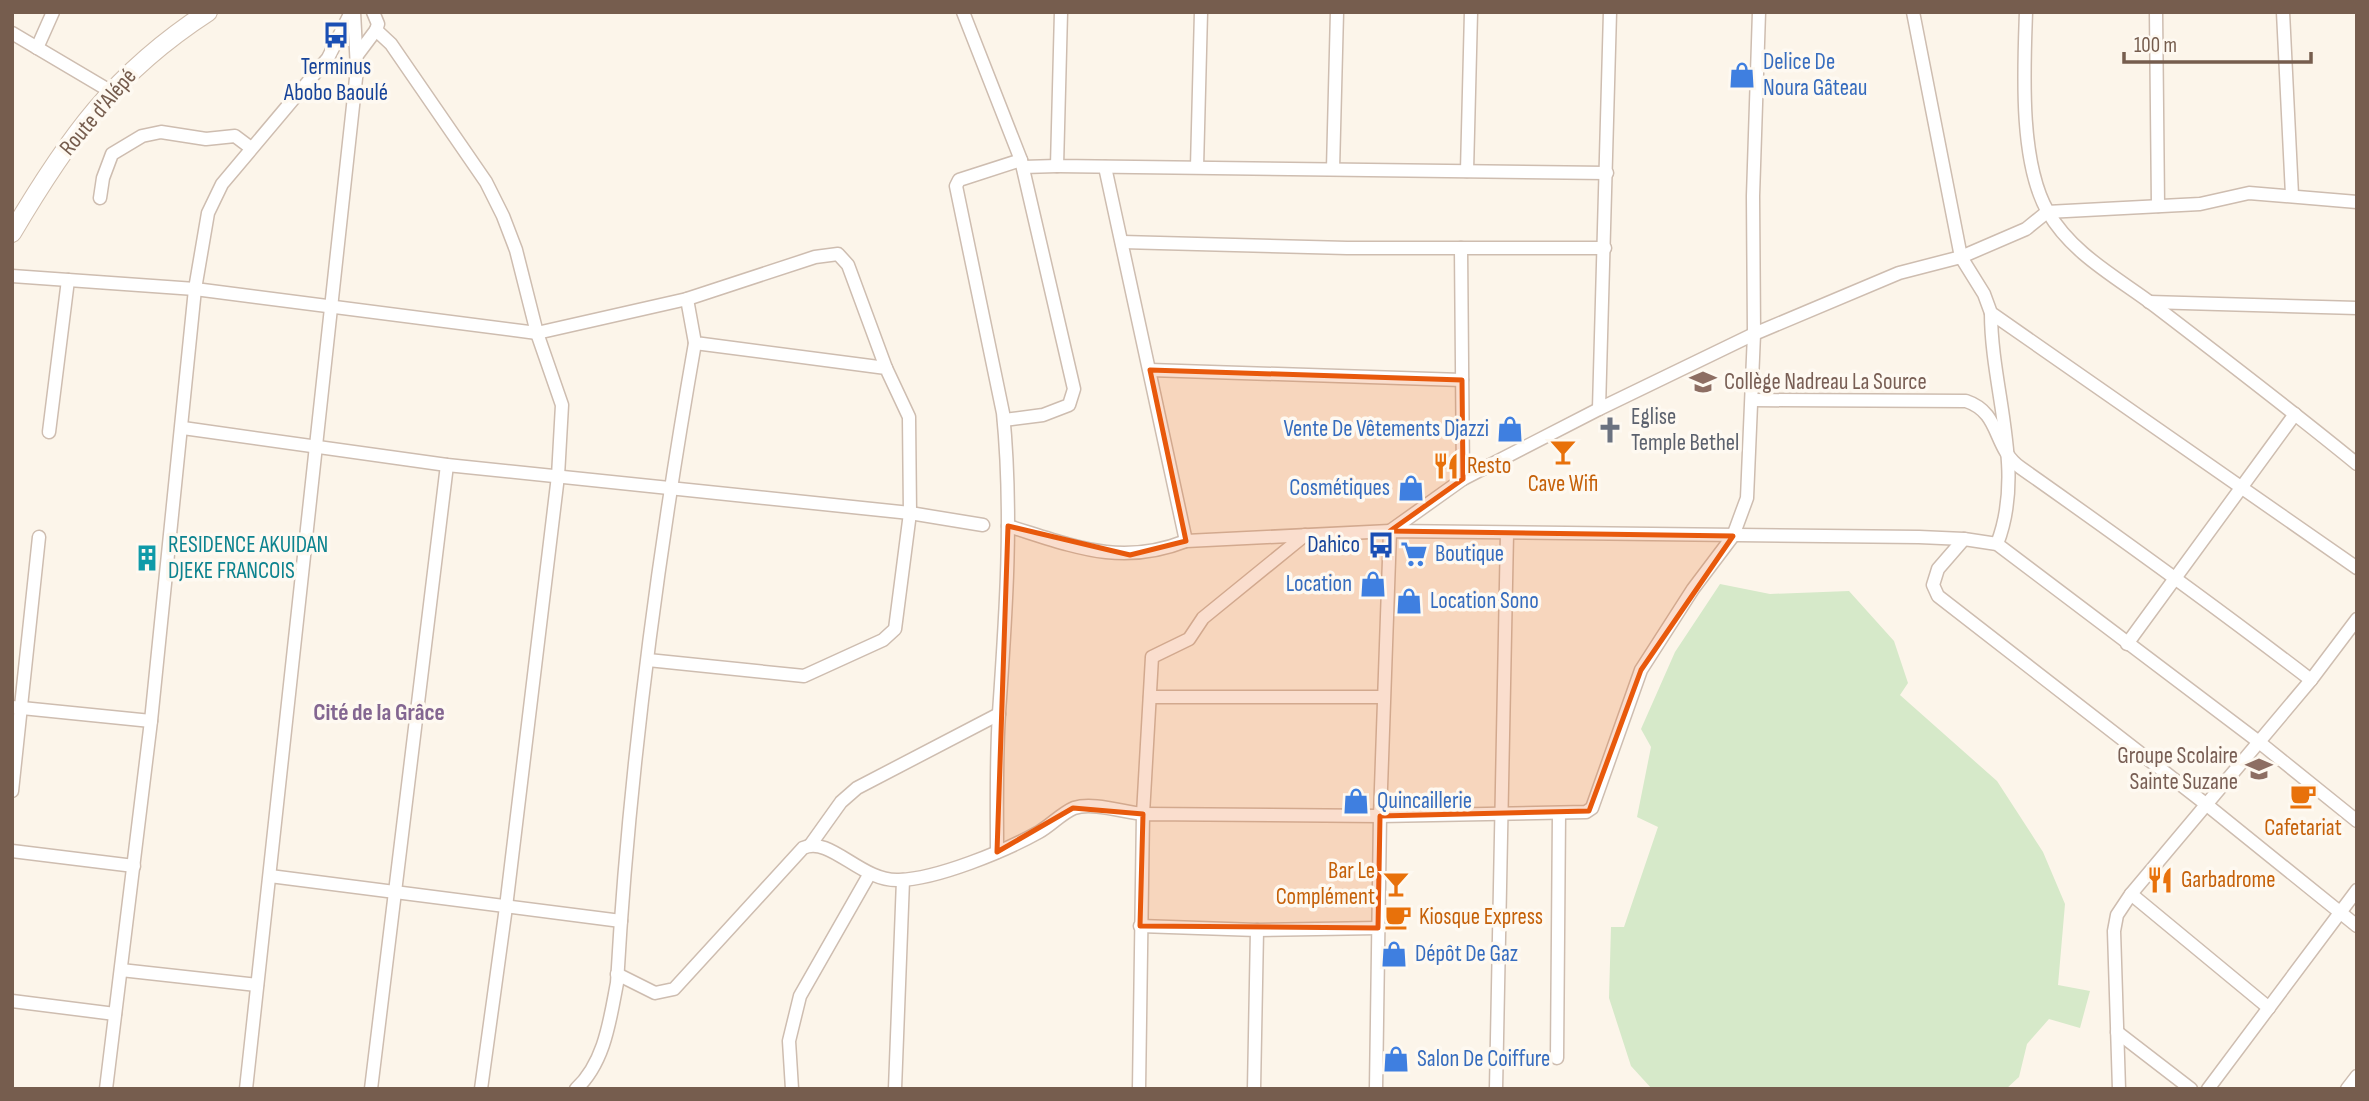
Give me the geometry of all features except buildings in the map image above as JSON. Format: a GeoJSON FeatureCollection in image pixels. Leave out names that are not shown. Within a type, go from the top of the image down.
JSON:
{"type":"FeatureCollection","features":[{"type":"Feature","properties":{"kind":"main road","name":"Route d'Alépé"},"geometry":{"type":"LineString","coordinates":[[12,233],[68,145],[110,91],[140,62],[208,12]]}},
{"type":"Feature","properties":{"kind":"street"},"geometry":{"type":"LineString","coordinates":[[37,48],[53,12]]}},
{"type":"Feature","properties":{"kind":"street"},"geometry":{"type":"LineString","coordinates":[[246,1089],[358,54],[353,12]]}},
{"type":"Feature","properties":{"kind":"street"},"geometry":{"type":"LineString","coordinates":[[106,1089],[151,721],[183,428],[195,289],[208,213],[214,197],[251,148],[328,58],[353,12]]}},
{"type":"Feature","properties":{"kind":"street"},"geometry":{"type":"LineString","coordinates":[[358,54],[376,30],[378,24],[373,12]]}},
{"type":"Feature","properties":{"kind":"street"},"geometry":{"type":"LineString","coordinates":[[962,12],[1022,164],[1074,397],[1060,411],[1004,420]]}},
{"type":"Feature","properties":{"kind":"street"},"geometry":{"type":"LineString","coordinates":[[1057,166],[1061,12]]}},
{"type":"Feature","properties":{"kind":"street"},"geometry":{"type":"LineString","coordinates":[[1197,167],[1201,12]]}},
{"type":"Feature","properties":{"kind":"street"},"geometry":{"type":"LineString","coordinates":[[1333,169],[1337,12]]}},
{"type":"Feature","properties":{"kind":"street"},"geometry":{"type":"LineString","coordinates":[[1467,171],[1471,12]]}},
{"type":"Feature","properties":{"kind":"street"},"geometry":{"type":"LineString","coordinates":[[1599,409],[1610,12]]}},
{"type":"Feature","properties":{"kind":"street"},"geometry":{"type":"LineString","coordinates":[[811,844],[826,847],[869,876],[884,880],[903,880],[997,852],[1041,831],[1073,808],[1085,806],[1143,814],[1380,816],[1586,812],[1592,808],[1641,670],[1693,589],[1733,536],[1747,498],[1754,334],[1754,195],[1759,12]]}},
{"type":"Feature","properties":{"kind":"street"},"geometry":{"type":"LineString","coordinates":[[1913,12],[1961,257],[1984,294],[1991,313],[1992,350],[2009,460],[2009,505],[1997,544]]}},
{"type":"Feature","properties":{"kind":"street"},"geometry":{"type":"LineString","coordinates":[[2025,12],[2024,88],[2028,135],[2036,180],[2047,212],[2072,243],[2100,267],[2357,464]]}},
{"type":"Feature","properties":{"kind":"street"},"geometry":{"type":"LineString","coordinates":[[2156,12],[2158,206]]}},
{"type":"Feature","properties":{"kind":"street"},"geometry":{"type":"LineString","coordinates":[[2283,12],[2291,195]]}},
{"type":"Feature","properties":{"kind":"street"},"geometry":{"type":"LineString","coordinates":[[376,30],[391,44],[486,182],[516,250],[537,334],[562,405],[558,476],[506,907],[481,1089]]}},
{"type":"Feature","properties":{"kind":"street"},"geometry":{"type":"LineString","coordinates":[[12,33],[110,91]]}},
{"type":"Feature","properties":{"kind":"street"},"geometry":{"type":"LineString","coordinates":[[100,198],[103,178],[112,154],[142,135],[161,132],[206,139],[235,136],[251,148]]}},
{"type":"Feature","properties":{"kind":"street"},"geometry":{"type":"LineString","coordinates":[[997,852],[999,714],[1008,526],[1004,420],[956,186],[959,180],[1022,164],[1607,173]]}},
{"type":"Feature","properties":{"kind":"street"},"geometry":{"type":"LineString","coordinates":[[1105,167],[1186,541]]}},
{"type":"Feature","properties":{"kind":"street"},"geometry":{"type":"LineString","coordinates":[[1390,531],[1463,479],[1599,409],[1754,334],[1899,273],[1961,257],[2026,229],[2047,212],[2200,204],[2249,193],[2357,202]]}},
{"type":"Feature","properties":{"kind":"street"},"geometry":{"type":"LineString","coordinates":[[1122,242],[1605,248]]}},
{"type":"Feature","properties":{"kind":"street"},"geometry":{"type":"LineString","coordinates":[[1461,248],[1463,479]]}},
{"type":"Feature","properties":{"kind":"street"},"geometry":{"type":"LineString","coordinates":[[12,276],[195,289],[537,334],[687,299],[815,257],[838,254],[848,265],[886,368],[909,417],[910,513],[897,623],[883,640],[804,676],[648,660]]}},
{"type":"Feature","properties":{"kind":"street"},"geometry":{"type":"LineString","coordinates":[[49,432],[68,280]]}},
{"type":"Feature","properties":{"kind":"street"},"geometry":{"type":"LineString","coordinates":[[583,1087],[606,1035],[617,974],[648,660],[670,490],[695,343],[687,299]]}},
{"type":"Feature","properties":{"kind":"street"},"geometry":{"type":"LineString","coordinates":[[2149,302],[2357,309]]}},
{"type":"Feature","properties":{"kind":"street"},"geometry":{"type":"LineString","coordinates":[[1991,313],[2242,491],[2357,568]]}},
{"type":"Feature","properties":{"kind":"street"},"geometry":{"type":"LineString","coordinates":[[695,343],[886,368]]}},
{"type":"Feature","properties":{"kind":"street"},"geometry":{"type":"LineString","coordinates":[[1150,369],[1462,380]]}},
{"type":"Feature","properties":{"kind":"street"},"geometry":{"type":"LineString","coordinates":[[1752,400],[1966,401],[1980,406],[1989,414],[2009,460],[2176,578],[2311,680]]}},
{"type":"Feature","properties":{"kind":"street"},"geometry":{"type":"LineString","coordinates":[[2127,644],[2242,491],[2295,414]]}},
{"type":"Feature","properties":{"kind":"street"},"geometry":{"type":"LineString","coordinates":[[183,428],[447,465],[910,513],[983,525]]}},
{"type":"Feature","properties":{"kind":"street"},"geometry":{"type":"LineString","coordinates":[[371,1089],[447,465]]}},
{"type":"Feature","properties":{"kind":"street"},"geometry":{"type":"LineString","coordinates":[[1008,526],[1104,553],[1130,555],[1155,552],[1186,541],[1390,531],[1964,539],[1997,544],[2355,817]]}},
{"type":"Feature","properties":{"kind":"street"},"geometry":{"type":"LineString","coordinates":[[1376,1089],[1380,816],[1390,531]]}},
{"type":"Feature","properties":{"kind":"street"},"geometry":{"type":"LineString","coordinates":[[1496,1089],[1507,533]]}},
{"type":"Feature","properties":{"kind":"street"},"geometry":{"type":"LineString","coordinates":[[1139,1089],[1143,814],[1152,657],[1189,639],[1203,618],[1305,535]]}},
{"type":"Feature","properties":{"kind":"street"},"geometry":{"type":"LineString","coordinates":[[12,791],[17,708],[39,537]]}},
{"type":"Feature","properties":{"kind":"street"},"geometry":{"type":"LineString","coordinates":[[1964,539],[1938,569],[1933,585],[1938,596],[2207,805],[2357,926]]}},
{"type":"Feature","properties":{"kind":"street"},"geometry":{"type":"LineString","coordinates":[[2119,1089],[2114,931],[2117,915],[2131,894],[2311,680],[2357,619]]}},
{"type":"Feature","properties":{"kind":"street"},"geometry":{"type":"LineString","coordinates":[[1150,697],[1383,697]]}},
{"type":"Feature","properties":{"kind":"street"},"geometry":{"type":"LineString","coordinates":[[17,708],[151,721]]}},
{"type":"Feature","properties":{"kind":"street"},"geometry":{"type":"LineString","coordinates":[[617,974],[655,993],[674,989],[803,848],[811,844],[841,802],[858,788],[999,714]]}},
{"type":"Feature","properties":{"kind":"street"},"geometry":{"type":"LineString","coordinates":[[1557,1058],[1559,813]]}},
{"type":"Feature","properties":{"kind":"street"},"geometry":{"type":"LineString","coordinates":[[12,851],[134,866]]}},
{"type":"Feature","properties":{"kind":"street"},"geometry":{"type":"LineString","coordinates":[[270,876],[621,920]]}},
{"type":"Feature","properties":{"kind":"street"},"geometry":{"type":"LineString","coordinates":[[792,1089],[789,1041],[800,996],[869,876]]}},
{"type":"Feature","properties":{"kind":"street"},"geometry":{"type":"LineString","coordinates":[[895,1089],[903,880]]}},
{"type":"Feature","properties":{"kind":"street"},"geometry":{"type":"LineString","coordinates":[[2208,1089],[2357,890]]}},
{"type":"Feature","properties":{"kind":"street"},"geometry":{"type":"LineString","coordinates":[[2131,894],[2269,1008]]}},
{"type":"Feature","properties":{"kind":"street"},"geometry":{"type":"LineString","coordinates":[[1140,926],[1257,930],[1378,928]]}},
{"type":"Feature","properties":{"kind":"street"},"geometry":{"type":"LineString","coordinates":[[1254,1089],[1257,930]]}},
{"type":"Feature","properties":{"kind":"street"},"geometry":{"type":"LineString","coordinates":[[121,970],[257,985]]}},
{"type":"Feature","properties":{"kind":"street"},"geometry":{"type":"LineString","coordinates":[[12,1001],[115,1014]]}},
{"type":"Feature","properties":{"kind":"street"},"geometry":{"type":"LineString","coordinates":[[2117,1032],[2191,1089]]}},
{"type":"Feature","properties":{"kind":"street"},"geometry":{"type":"LineString","coordinates":[[2347,1089],[2357,1076]]}},
{"type":"Feature","properties":{"kind":"highlighted area"},"geometry":{"type":"Polygon","coordinates":[[[1150,370],[1462,380],[1463,479],[1390,531],[1733,536],[1641,670],[1589,811],[1380,816],[1378,928],[1140,926],[1143,814],[1073,808],[997,852],[1008,526],[1130,555],[1186,541],[1150,370]]]}},
{"type":"Feature","properties":{"kind":"green space"},"geometry":{"type":"Polygon","coordinates":[[[1720,584],[1770,594],[1849,591],[1894,641],[1908,683],[1900,695],[1997,781],[2043,852],[2065,904],[2058,985],[2090,991],[2080,1028],[2049,1019],[2027,1044],[2019,1077],[2006,1089],[1652,1089],[1631,1066],[1609,998],[1611,927],[1624,927],[1658,827],[1637,817],[1651,747],[1641,729],[1675,652],[1720,584]]]}},
{"type":"Feature","properties":{"kind":"place","name":"Terminus Abobo Baoulé"},"geometry":{"type":"Point","coordinates":[336,35]}},
{"type":"Feature","properties":{"kind":"place","name":"Delice De Noura Gâteau"},"geometry":{"type":"Point","coordinates":[1742,75]}},
{"type":"Feature","properties":{"kind":"place","name":"Collège Nadreau La Source"},"geometry":{"type":"Point","coordinates":[1703,382]}},
{"type":"Feature","properties":{"kind":"place","name":"Vente De Vêtements Djazzi"},"geometry":{"type":"Point","coordinates":[1510,429]}},
{"type":"Feature","properties":{"kind":"place","name":"Eglise Temple Bethel"},"geometry":{"type":"Point","coordinates":[1610,430]}},
{"type":"Feature","properties":{"kind":"place","name":"Cave Wifi"},"geometry":{"type":"Point","coordinates":[1563,452]}},
{"type":"Feature","properties":{"kind":"place","name":"Resto"},"geometry":{"type":"Point","coordinates":[1446,466]}},
{"type":"Feature","properties":{"kind":"place","name":"Cosmétiques"},"geometry":{"type":"Point","coordinates":[1411,488]}},
{"type":"Feature","properties":{"kind":"place","name":"Dahico"},"geometry":{"type":"Point","coordinates":[1381,545]}},
{"type":"Feature","properties":{"kind":"place","name":"Boutique"},"geometry":{"type":"Point","coordinates":[1414,554]}},
{"type":"Feature","properties":{"kind":"place","name":"RESIDENCE AKUIDAN DJEKE FRANCOIS"},"geometry":{"type":"Point","coordinates":[147,558]}},
{"type":"Feature","properties":{"kind":"place","name":"Location"},"geometry":{"type":"Point","coordinates":[1373,584]}},
{"type":"Feature","properties":{"kind":"place","name":"Location Sono"},"geometry":{"type":"Point","coordinates":[1409,601]}},
{"type":"Feature","properties":{"kind":"place","name":"Groupe Scolaire Sainte Suzane"},"geometry":{"type":"Point","coordinates":[2259,769]}},
{"type":"Feature","properties":{"kind":"place","name":"Cafetariat"},"geometry":{"type":"Point","coordinates":[2303,796]}},
{"type":"Feature","properties":{"kind":"place","name":"Quincaillerie"},"geometry":{"type":"Point","coordinates":[1356,801]}},
{"type":"Feature","properties":{"kind":"place","name":"Garbadrome"},"geometry":{"type":"Point","coordinates":[2160,880]}},
{"type":"Feature","properties":{"kind":"place","name":"Bar Le Complément"},"geometry":{"type":"Point","coordinates":[1396,884]}},
{"type":"Feature","properties":{"kind":"place","name":"Kiosque Express"},"geometry":{"type":"Point","coordinates":[1398,917]}},
{"type":"Feature","properties":{"kind":"place","name":"Dépôt De Gaz"},"geometry":{"type":"Point","coordinates":[1394,954]}},
{"type":"Feature","properties":{"kind":"place","name":"Salon De Coiffure"},"geometry":{"type":"Point","coordinates":[1396,1059]}},
{"type":"Feature","properties":{"kind":"district","name":"Cité de la Grâce"},"geometry":{"type":"Point","coordinates":[379,712]}}]}
